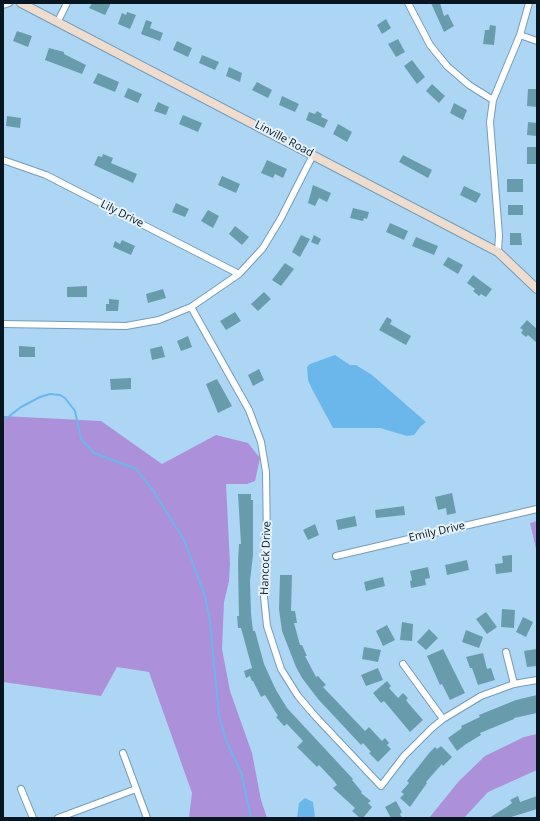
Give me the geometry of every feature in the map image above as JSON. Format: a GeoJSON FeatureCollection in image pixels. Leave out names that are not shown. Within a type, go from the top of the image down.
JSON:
{"type":"FeatureCollection","features":[{"type":"Feature","properties":{"kind":"main road","name":"Linville Road"},"geometry":{"type":"LineString","coordinates":[[21,3],[498,252],[537,289]]}},
{"type":"Feature","properties":{"kind":"street"},"geometry":{"type":"LineString","coordinates":[[3,5],[9,3]]}},
{"type":"Feature","properties":{"kind":"street"},"geometry":{"type":"LineString","coordinates":[[58,21],[67,3]]}},
{"type":"Feature","properties":{"kind":"street"},"geometry":{"type":"LineString","coordinates":[[408,3],[430,45],[447,66],[469,85],[493,100]]}},
{"type":"Feature","properties":{"kind":"street"},"geometry":{"type":"LineString","coordinates":[[498,252],[499,235],[490,122],[493,100],[520,35],[529,3]]}},
{"type":"Feature","properties":{"kind":"street"},"geometry":{"type":"LineString","coordinates":[[520,35],[537,41]]}},
{"type":"Feature","properties":{"kind":"street"},"geometry":{"type":"LineString","coordinates":[[3,324],[126,326],[159,320],[191,307],[239,274],[263,248],[281,218],[313,155]]}},
{"type":"Feature","properties":{"kind":"street","name":"Lily Drive"},"geometry":{"type":"LineString","coordinates":[[3,160],[46,175],[239,274]]}},
{"type":"Feature","properties":{"kind":"street","name":"Hancock Drive"},"geometry":{"type":"LineString","coordinates":[[191,307],[249,410],[261,442],[266,472],[267,543],[265,611],[270,639],[279,663],[298,696],[381,786],[404,756],[443,719]]}},
{"type":"Feature","properties":{"kind":"street","name":"Emily Drive"},"geometry":{"type":"LineString","coordinates":[[336,556],[537,509]]}},
{"type":"Feature","properties":{"kind":"street"},"geometry":{"type":"LineString","coordinates":[[506,652],[514,684]]}},
{"type":"Feature","properties":{"kind":"street"},"geometry":{"type":"LineString","coordinates":[[403,664],[443,719],[481,696],[514,684],[537,680]]}},
{"type":"Feature","properties":{"kind":"street"},"geometry":{"type":"LineString","coordinates":[[123,754],[147,818]]}},
{"type":"Feature","properties":{"kind":"street"},"geometry":{"type":"LineString","coordinates":[[21,789],[33,818]]}},
{"type":"Feature","properties":{"kind":"street"},"geometry":{"type":"LineString","coordinates":[[58,818],[136,789]]}},
{"type":"Feature","properties":{"kind":"shaded area"},"geometry":{"type":"Polygon","coordinates":[[[3,416],[101,421],[162,464],[216,435],[248,443],[260,458],[255,481],[247,484],[226,484],[230,564],[229,581],[224,602],[222,649],[230,691],[252,753],[261,800],[267,818],[189,818],[192,793],[149,672],[117,667],[101,696],[3,682],[3,416]]]}},
{"type":"Feature","properties":{"kind":"shaded area"},"geometry":{"type":"Polygon","coordinates":[[[537,521],[537,553],[530,523],[537,521]]]}},
{"type":"Feature","properties":{"kind":"shaded area"},"geometry":{"type":"Polygon","coordinates":[[[537,734],[537,770],[488,792],[464,818],[429,818],[459,781],[485,756],[524,737],[537,734]]]}},
{"type":"Feature","properties":{"kind":"water"},"geometry":{"type":"Polygon","coordinates":[[[335,355],[350,365],[356,365],[372,375],[426,422],[414,435],[407,436],[380,428],[333,428],[308,380],[307,367],[310,364],[335,355]]]}},
{"type":"Feature","properties":{"kind":"water"},"geometry":{"type":"Polygon","coordinates":[[[305,798],[313,802],[315,818],[297,818],[299,803],[305,798]]]}},
{"type":"Feature","properties":{"kind":"building"},"geometry":{"type":"Polygon","coordinates":[[[92,3],[111,3],[105,15],[89,8],[92,3]]]}},
{"type":"Feature","properties":{"kind":"building"},"geometry":{"type":"Polygon","coordinates":[[[431,3],[440,3],[444,16],[448,14],[454,26],[444,32],[431,3]]]}},
{"type":"Feature","properties":{"kind":"building"},"geometry":{"type":"Polygon","coordinates":[[[127,12],[136,15],[130,29],[118,24],[122,13],[126,15],[127,12]]]}},
{"type":"Feature","properties":{"kind":"building"},"geometry":{"type":"Polygon","coordinates":[[[386,19],[391,28],[382,34],[377,25],[386,19]]]}},
{"type":"Feature","properties":{"kind":"building"},"geometry":{"type":"Polygon","coordinates":[[[146,20],[152,22],[150,28],[163,33],[160,41],[141,34],[146,20]]]}},
{"type":"Feature","properties":{"kind":"building"},"geometry":{"type":"Polygon","coordinates":[[[490,25],[496,26],[494,45],[483,44],[485,30],[489,30],[490,25]]]}},
{"type":"Feature","properties":{"kind":"building"},"geometry":{"type":"Polygon","coordinates":[[[17,31],[32,36],[28,47],[13,41],[17,31]]]}},
{"type":"Feature","properties":{"kind":"building"},"geometry":{"type":"Polygon","coordinates":[[[398,39],[405,52],[396,57],[388,44],[398,39]]]}},
{"type":"Feature","properties":{"kind":"building"},"geometry":{"type":"Polygon","coordinates":[[[177,41],[192,48],[188,57],[173,50],[177,41]]]}},
{"type":"Feature","properties":{"kind":"building"},"geometry":{"type":"Polygon","coordinates":[[[49,48],[64,52],[64,54],[86,65],[82,74],[45,60],[49,48]]]}},
{"type":"Feature","properties":{"kind":"building"},"geometry":{"type":"Polygon","coordinates":[[[202,55],[219,62],[215,70],[199,63],[202,55]]]}},
{"type":"Feature","properties":{"kind":"building"},"geometry":{"type":"Polygon","coordinates":[[[412,60],[425,77],[417,84],[404,66],[412,60]]]}},
{"type":"Feature","properties":{"kind":"building"},"geometry":{"type":"Polygon","coordinates":[[[229,67],[242,73],[240,82],[226,76],[229,67]]]}},
{"type":"Feature","properties":{"kind":"building"},"geometry":{"type":"Polygon","coordinates":[[[98,73],[119,82],[115,92],[93,83],[98,73]]]}},
{"type":"Feature","properties":{"kind":"building"},"geometry":{"type":"Polygon","coordinates":[[[257,82],[272,90],[268,98],[252,90],[257,82]]]}},
{"type":"Feature","properties":{"kind":"building"},"geometry":{"type":"Polygon","coordinates":[[[432,84],[445,96],[439,103],[426,91],[432,84]]]}},
{"type":"Feature","properties":{"kind":"building"},"geometry":{"type":"Polygon","coordinates":[[[128,88],[142,94],[138,103],[124,97],[128,88]]]}},
{"type":"Feature","properties":{"kind":"building"},"geometry":{"type":"Polygon","coordinates":[[[528,89],[537,89],[537,107],[527,106],[528,89]]]}},
{"type":"Feature","properties":{"kind":"building"},"geometry":{"type":"Polygon","coordinates":[[[282,96],[299,104],[295,112],[279,105],[282,96]]]}},
{"type":"Feature","properties":{"kind":"building"},"geometry":{"type":"Polygon","coordinates":[[[158,102],[169,107],[166,115],[154,111],[158,102]]]}},
{"type":"Feature","properties":{"kind":"building"},"geometry":{"type":"Polygon","coordinates":[[[454,103],[467,110],[463,120],[450,113],[454,103]]]}},
{"type":"Feature","properties":{"kind":"building"},"geometry":{"type":"Polygon","coordinates":[[[317,111],[322,114],[321,117],[328,120],[324,128],[306,120],[309,112],[315,114],[317,111]]]}},
{"type":"Feature","properties":{"kind":"building"},"geometry":{"type":"Polygon","coordinates":[[[183,115],[202,123],[198,132],[179,124],[183,115]]]}},
{"type":"Feature","properties":{"kind":"building"},"geometry":{"type":"Polygon","coordinates":[[[7,116],[21,118],[20,128],[6,126],[7,116]]]}},
{"type":"Feature","properties":{"kind":"building"},"geometry":{"type":"Polygon","coordinates":[[[528,122],[537,123],[537,136],[527,135],[528,122]]]}},
{"type":"Feature","properties":{"kind":"building"},"geometry":{"type":"Polygon","coordinates":[[[338,124],[352,132],[347,142],[333,134],[338,124]]]}},
{"type":"Feature","properties":{"kind":"building"},"geometry":{"type":"Polygon","coordinates":[[[527,147],[537,147],[537,164],[527,164],[527,147]]]}},
{"type":"Feature","properties":{"kind":"building"},"geometry":{"type":"Polygon","coordinates":[[[103,154],[113,158],[111,163],[137,174],[133,183],[94,165],[98,156],[102,157],[103,154]]]}},
{"type":"Feature","properties":{"kind":"building"},"geometry":{"type":"Polygon","coordinates":[[[403,155],[432,170],[428,178],[399,162],[403,155]]]}},
{"type":"Feature","properties":{"kind":"building"},"geometry":{"type":"Polygon","coordinates":[[[267,160],[287,169],[283,178],[275,174],[273,178],[261,173],[267,160]]]}},
{"type":"Feature","properties":{"kind":"building"},"geometry":{"type":"Polygon","coordinates":[[[222,176],[240,184],[236,193],[218,185],[222,176]]]}},
{"type":"Feature","properties":{"kind":"building"},"geometry":{"type":"Polygon","coordinates":[[[507,179],[523,179],[523,192],[507,192],[507,179]]]}},
{"type":"Feature","properties":{"kind":"building"},"geometry":{"type":"Polygon","coordinates":[[[313,185],[331,193],[327,202],[319,198],[315,206],[308,203],[313,185]]]}},
{"type":"Feature","properties":{"kind":"building"},"geometry":{"type":"Polygon","coordinates":[[[464,186],[481,194],[476,203],[460,195],[464,186]]]}},
{"type":"Feature","properties":{"kind":"building"},"geometry":{"type":"Polygon","coordinates":[[[176,203],[189,209],[185,217],[172,212],[176,203]]]}},
{"type":"Feature","properties":{"kind":"building"},"geometry":{"type":"Polygon","coordinates":[[[508,205],[523,205],[523,215],[508,215],[508,205]]]}},
{"type":"Feature","properties":{"kind":"building"},"geometry":{"type":"Polygon","coordinates":[[[353,208],[369,212],[367,219],[364,218],[363,221],[350,218],[353,208]]]}},
{"type":"Feature","properties":{"kind":"building"},"geometry":{"type":"Polygon","coordinates":[[[208,210],[219,216],[213,228],[201,221],[208,210]]]}},
{"type":"Feature","properties":{"kind":"building"},"geometry":{"type":"Polygon","coordinates":[[[390,223],[408,231],[404,240],[386,232],[390,223]]]}},
{"type":"Feature","properties":{"kind":"building"},"geometry":{"type":"Polygon","coordinates":[[[235,226],[249,237],[242,245],[229,234],[235,226]]]}},
{"type":"Feature","properties":{"kind":"building"},"geometry":{"type":"Polygon","coordinates":[[[510,233],[521,233],[522,245],[510,245],[510,233]]]}},
{"type":"Feature","properties":{"kind":"building"},"geometry":{"type":"Polygon","coordinates":[[[301,235],[310,239],[300,257],[292,252],[301,235]]]}},
{"type":"Feature","properties":{"kind":"building"},"geometry":{"type":"Polygon","coordinates":[[[314,235],[321,239],[318,245],[311,242],[314,235]]]}},
{"type":"Feature","properties":{"kind":"building"},"geometry":{"type":"Polygon","coordinates":[[[416,237],[438,246],[434,255],[412,246],[416,237]]]}},
{"type":"Feature","properties":{"kind":"building"},"geometry":{"type":"Polygon","coordinates":[[[122,240],[135,246],[131,255],[113,247],[115,241],[120,244],[122,240]]]}},
{"type":"Feature","properties":{"kind":"building"},"geometry":{"type":"Polygon","coordinates":[[[448,257],[463,265],[458,274],[443,265],[448,257]]]}},
{"type":"Feature","properties":{"kind":"building"},"geometry":{"type":"Polygon","coordinates":[[[285,263],[294,269],[281,286],[272,280],[285,263]]]}},
{"type":"Feature","properties":{"kind":"building"},"geometry":{"type":"Polygon","coordinates":[[[473,275],[492,289],[486,297],[481,294],[479,296],[473,291],[475,289],[467,283],[473,275]]]}},
{"type":"Feature","properties":{"kind":"building"},"geometry":{"type":"Polygon","coordinates":[[[87,286],[87,297],[67,297],[67,287],[87,286]]]}},
{"type":"Feature","properties":{"kind":"building"},"geometry":{"type":"Polygon","coordinates":[[[163,289],[166,298],[148,303],[146,294],[163,289]]]}},
{"type":"Feature","properties":{"kind":"building"},"geometry":{"type":"Polygon","coordinates":[[[264,292],[271,299],[258,311],[251,304],[264,292]]]}},
{"type":"Feature","properties":{"kind":"building"},"geometry":{"type":"Polygon","coordinates":[[[109,299],[119,300],[118,311],[106,311],[106,304],[109,304],[109,299]]]}},
{"type":"Feature","properties":{"kind":"building"},"geometry":{"type":"Polygon","coordinates":[[[235,312],[241,321],[226,330],[220,321],[235,312]]]}},
{"type":"Feature","properties":{"kind":"building"},"geometry":{"type":"Polygon","coordinates":[[[387,317],[392,320],[390,324],[411,336],[406,345],[379,330],[387,317]]]}},
{"type":"Feature","properties":{"kind":"building"},"geometry":{"type":"Polygon","coordinates":[[[527,320],[537,329],[537,343],[528,335],[526,337],[521,333],[523,330],[520,328],[527,320]]]}},
{"type":"Feature","properties":{"kind":"building"},"geometry":{"type":"Polygon","coordinates":[[[188,336],[192,347],[181,351],[177,341],[188,336]]]}},
{"type":"Feature","properties":{"kind":"building"},"geometry":{"type":"Polygon","coordinates":[[[19,346],[35,347],[35,357],[19,357],[19,346]]]}},
{"type":"Feature","properties":{"kind":"building"},"geometry":{"type":"Polygon","coordinates":[[[162,346],[165,357],[152,360],[150,349],[162,346]]]}},
{"type":"Feature","properties":{"kind":"building"},"geometry":{"type":"Polygon","coordinates":[[[259,369],[264,380],[253,386],[248,375],[259,369]]]}},
{"type":"Feature","properties":{"kind":"building"},"geometry":{"type":"Polygon","coordinates":[[[131,378],[131,389],[111,390],[110,379],[131,378]]]}},
{"type":"Feature","properties":{"kind":"building"},"geometry":{"type":"Polygon","coordinates":[[[217,379],[232,406],[218,413],[206,384],[217,379]]]}},
{"type":"Feature","properties":{"kind":"building"},"geometry":{"type":"Polygon","coordinates":[[[452,493],[456,513],[447,515],[446,508],[438,510],[435,497],[452,493]]]}},
{"type":"Feature","properties":{"kind":"building"},"geometry":{"type":"Polygon","coordinates":[[[238,494],[251,494],[251,500],[253,500],[253,555],[250,581],[251,613],[253,631],[255,631],[264,664],[276,690],[287,708],[353,779],[352,780],[362,792],[361,793],[371,801],[368,803],[372,807],[363,818],[360,818],[352,811],[355,808],[333,788],[337,785],[334,781],[319,765],[317,767],[297,747],[303,741],[287,724],[284,726],[276,717],[278,716],[265,695],[261,697],[250,676],[246,678],[244,671],[252,668],[241,628],[238,628],[237,616],[239,616],[239,544],[241,544],[238,494]]]}},
{"type":"Feature","properties":{"kind":"building"},"geometry":{"type":"Polygon","coordinates":[[[404,506],[405,515],[376,518],[375,510],[404,506]]]}},
{"type":"Feature","properties":{"kind":"building"},"geometry":{"type":"Polygon","coordinates":[[[355,516],[357,526],[338,530],[336,520],[355,516]]]}},
{"type":"Feature","properties":{"kind":"building"},"geometry":{"type":"Polygon","coordinates":[[[315,524],[319,535],[308,540],[303,530],[315,524]]]}},
{"type":"Feature","properties":{"kind":"building"},"geometry":{"type":"Polygon","coordinates":[[[512,555],[512,572],[496,574],[495,564],[503,563],[502,556],[512,555]]]}},
{"type":"Feature","properties":{"kind":"building"},"geometry":{"type":"Polygon","coordinates":[[[467,560],[469,570],[447,575],[445,565],[467,560]]]}},
{"type":"Feature","properties":{"kind":"building"},"geometry":{"type":"Polygon","coordinates":[[[428,567],[430,578],[425,579],[426,585],[411,588],[410,581],[412,580],[410,571],[428,567]]]}},
{"type":"Feature","properties":{"kind":"building"},"geometry":{"type":"Polygon","coordinates":[[[280,575],[292,575],[291,611],[295,611],[297,623],[294,623],[300,645],[302,645],[307,656],[305,656],[316,677],[318,676],[326,685],[323,687],[365,731],[369,727],[382,741],[385,738],[389,743],[387,745],[391,749],[378,762],[369,753],[371,752],[363,743],[361,745],[318,699],[302,678],[296,667],[282,631],[279,609],[280,575]]]}},
{"type":"Feature","properties":{"kind":"building"},"geometry":{"type":"Polygon","coordinates":[[[383,577],[385,586],[366,591],[364,582],[383,577]]]}},
{"type":"Feature","properties":{"kind":"building"},"geometry":{"type":"Polygon","coordinates":[[[502,609],[515,610],[514,628],[501,627],[502,609]]]}},
{"type":"Feature","properties":{"kind":"building"},"geometry":{"type":"Polygon","coordinates":[[[486,612],[497,627],[487,634],[476,619],[486,612]]]}},
{"type":"Feature","properties":{"kind":"building"},"geometry":{"type":"Polygon","coordinates":[[[523,617],[533,622],[526,637],[516,632],[523,617]]]}},
{"type":"Feature","properties":{"kind":"building"},"geometry":{"type":"Polygon","coordinates":[[[402,622],[413,624],[412,641],[400,640],[402,622]]]}},
{"type":"Feature","properties":{"kind":"building"},"geometry":{"type":"Polygon","coordinates":[[[387,625],[395,640],[383,646],[376,631],[387,625]]]}},
{"type":"Feature","properties":{"kind":"building"},"geometry":{"type":"Polygon","coordinates":[[[429,629],[438,638],[426,650],[417,642],[429,629]]]}},
{"type":"Feature","properties":{"kind":"building"},"geometry":{"type":"Polygon","coordinates":[[[466,630],[483,637],[479,648],[462,642],[466,630]]]}},
{"type":"Feature","properties":{"kind":"building"},"geometry":{"type":"Polygon","coordinates":[[[364,647],[381,650],[378,662],[362,659],[364,647]]]}},
{"type":"Feature","properties":{"kind":"building"},"geometry":{"type":"Polygon","coordinates":[[[443,649],[465,693],[450,700],[442,684],[440,685],[427,656],[443,649]]]}},
{"type":"Feature","properties":{"kind":"building"},"geometry":{"type":"Polygon","coordinates":[[[536,649],[537,666],[527,667],[524,651],[536,649]]]}},
{"type":"Feature","properties":{"kind":"building"},"geometry":{"type":"Polygon","coordinates":[[[483,653],[487,669],[491,668],[495,680],[478,685],[466,657],[483,653]]]}},
{"type":"Feature","properties":{"kind":"building"},"geometry":{"type":"Polygon","coordinates":[[[378,668],[383,680],[366,686],[361,675],[378,668]]]}},
{"type":"Feature","properties":{"kind":"building"},"geometry":{"type":"Polygon","coordinates":[[[387,681],[391,686],[389,688],[398,698],[403,693],[408,698],[406,700],[423,720],[410,732],[384,701],[381,703],[373,693],[387,681]]]}},
{"type":"Feature","properties":{"kind":"building"},"geometry":{"type":"Polygon","coordinates":[[[537,695],[537,713],[514,718],[480,733],[481,735],[457,751],[448,738],[462,728],[461,726],[480,717],[479,715],[516,700],[537,695]]]}},
{"type":"Feature","properties":{"kind":"building"},"geometry":{"type":"Polygon","coordinates":[[[441,746],[452,757],[443,766],[442,764],[426,782],[427,783],[410,807],[400,798],[404,794],[401,792],[409,783],[407,781],[430,752],[435,747],[437,749],[441,746]]]}},
{"type":"Feature","properties":{"kind":"building"},"geometry":{"type":"Polygon","coordinates":[[[518,796],[520,802],[537,796],[537,809],[508,818],[489,818],[512,803],[510,800],[518,796]]]}},
{"type":"Feature","properties":{"kind":"building"},"geometry":{"type":"Polygon","coordinates":[[[396,801],[402,812],[400,814],[402,818],[391,818],[385,807],[396,801]]]}},
{"type":"Feature","properties":{"kind":"waterway"},"geometry":{"type":"LineString","coordinates":[[3,421],[21,407],[40,397],[50,394],[60,395],[65,398],[75,411],[81,439],[94,453],[136,469],[152,489],[184,540],[205,596],[210,621],[219,716],[225,738],[241,772],[251,818]]}}]}
